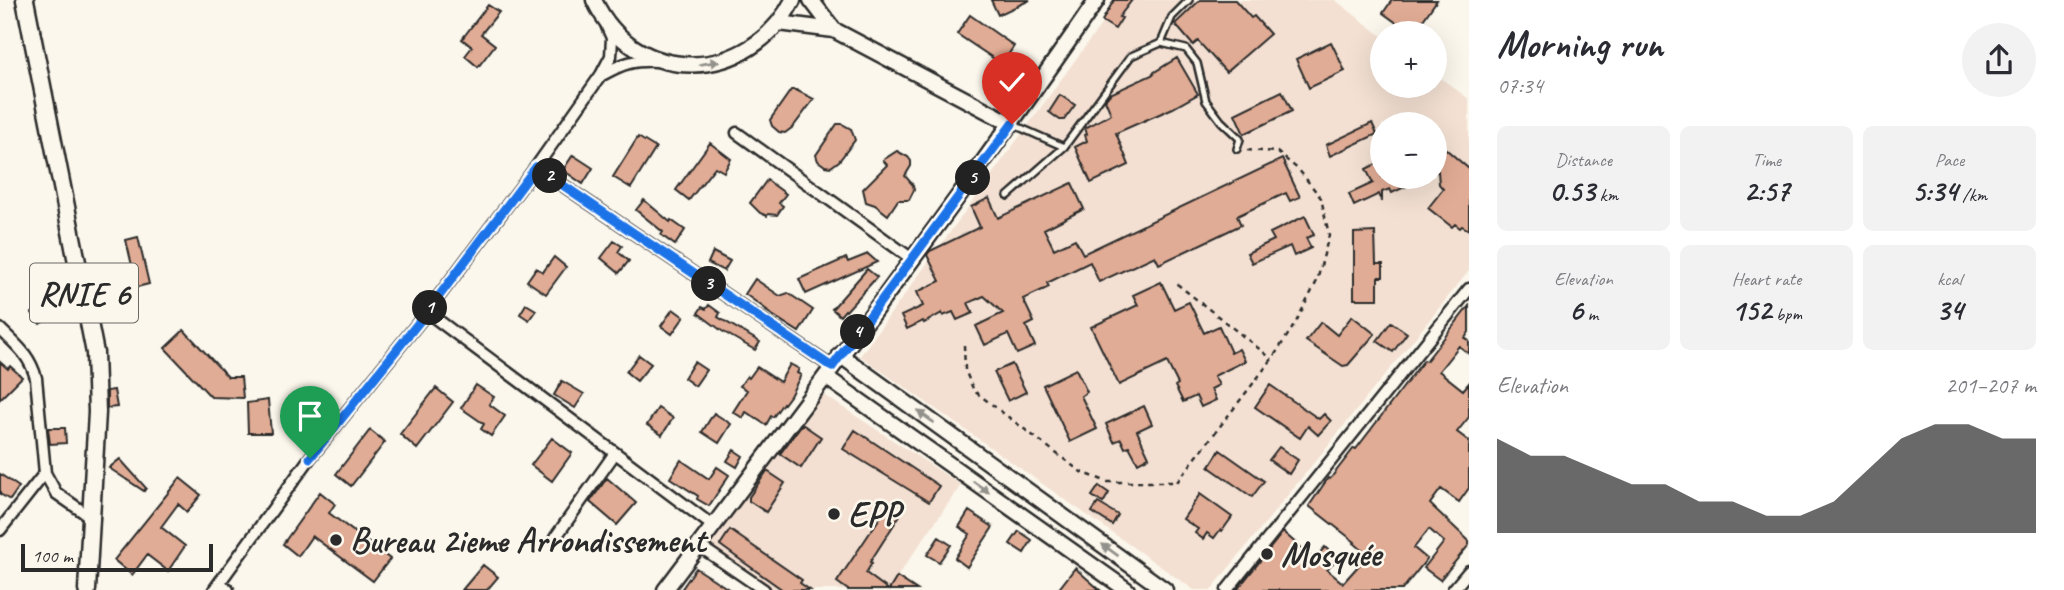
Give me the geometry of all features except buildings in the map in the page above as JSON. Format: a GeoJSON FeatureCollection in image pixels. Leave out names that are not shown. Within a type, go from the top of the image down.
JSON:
{"type":"FeatureCollection","features":[{"type":"Feature","properties":{"kind":"main road","name":"RNIE 6"},"geometry":{"type":"LineString","coordinates":[[24,0],[95,353],[97,412],[87,590]]}},
{"type":"Feature","properties":{"kind":"street"},"geometry":{"type":"LineString","coordinates":[[221,588],[310,458],[427,312],[601,75],[611,56],[612,38],[594,0]]}},
{"type":"Feature","properties":{"kind":"street"},"geometry":{"type":"LineString","coordinates":[[601,75],[621,64],[636,61],[696,65],[728,59],[756,45],[779,23],[793,0]]}},
{"type":"Feature","properties":{"kind":"street"},"geometry":{"type":"LineString","coordinates":[[811,0],[834,30]]}},
{"type":"Feature","properties":{"kind":"street"},"geometry":{"type":"LineString","coordinates":[[665,590],[1012,124],[1097,0]]}},
{"type":"Feature","properties":{"kind":"street"},"geometry":{"type":"LineString","coordinates":[[603,17],[626,41],[665,61]]}},
{"type":"Feature","properties":{"kind":"street"},"geometry":{"type":"LineString","coordinates":[[779,23],[834,30],[1012,124]]}},
{"type":"Feature","properties":{"kind":"street"},"geometry":{"type":"LineString","coordinates":[[737,133],[912,259]]}},
{"type":"Feature","properties":{"kind":"street"},"geometry":{"type":"LineString","coordinates":[[536,167],[1165,590]]}},
{"type":"Feature","properties":{"kind":"street"},"geometry":{"type":"LineString","coordinates":[[1227,590],[1469,289]]}},
{"type":"Feature","properties":{"kind":"street"},"geometry":{"type":"LineString","coordinates":[[427,312],[713,526]]}},
{"type":"Feature","properties":{"kind":"street"},"geometry":{"type":"LineString","coordinates":[[0,329],[27,355],[33,365],[45,473],[56,493],[92,518]]}},
{"type":"Feature","properties":{"kind":"street"},"geometry":{"type":"LineString","coordinates":[[833,366],[1127,590]]}},
{"type":"Feature","properties":{"kind":"street"},"geometry":{"type":"LineString","coordinates":[[555,538],[615,453]]}},
{"type":"Feature","properties":{"kind":"street"},"geometry":{"type":"LineString","coordinates":[[0,530],[45,473]]}},
{"type":"Feature","properties":{"kind":"street"},"geometry":{"type":"LineString","coordinates":[[698,545],[764,590]]}},
{"type":"Feature","properties":{"kind":"street"},"geometry":{"type":"LineString","coordinates":[[1453,590],[1469,570]]}},
{"type":"Feature","properties":{"kind":"lane"},"geometry":{"type":"LineString","coordinates":[[1161,43],[1172,17],[1189,0]]}},
{"type":"Feature","properties":{"kind":"lane"},"geometry":{"type":"LineString","coordinates":[[1008,196],[1064,147],[1131,56],[1161,43],[1186,49],[1197,63],[1206,100],[1221,121],[1240,139],[1237,149]]}},
{"type":"Feature","properties":{"kind":"lane"},"geometry":{"type":"LineString","coordinates":[[1012,124],[1064,147]]}},
{"type":"Feature","properties":{"kind":"path"},"geometry":{"type":"LineString","coordinates":[[964,345],[965,370],[974,391],[1081,472],[1108,482],[1177,482],[1272,359],[1295,324],[1317,281],[1329,235],[1321,198],[1299,170],[1277,152],[1237,149]]}},
{"type":"Feature","properties":{"kind":"path"},"geometry":{"type":"LineString","coordinates":[[1177,284],[1272,359]]}},
{"type":"Feature","properties":{"kind":"shaded area"},"geometry":{"type":"Polygon","coordinates":[[[1119,0],[1335,0],[1370,27],[1370,98],[1447,98],[1447,83],[1469,99],[1469,271],[1211,590],[1194,590],[860,356],[1119,0]]]}},
{"type":"Feature","properties":{"kind":"shaded area","name":"EPP"},"geometry":{"type":"Polygon","coordinates":[[[818,391],[961,485],[888,590],[773,590],[707,543],[818,391]]]}},
{"type":"Feature","properties":{"kind":"place","name":"EPP"},"geometry":{"type":"Point","coordinates":[834,514]}},
{"type":"Feature","properties":{"kind":"place","name":"Bureau 2ieme Arrondissement"},"geometry":{"type":"Point","coordinates":[336,540]}},
{"type":"Feature","properties":{"kind":"place","name":"Mosquée"},"geometry":{"type":"Point","coordinates":[1267,554]}},
{"type":"Feature","properties":{"kind":"route"},"geometry":{"type":"LineString","coordinates":[[310,458],[427,312],[536,167],[832,367],[1012,124]]}}]}
